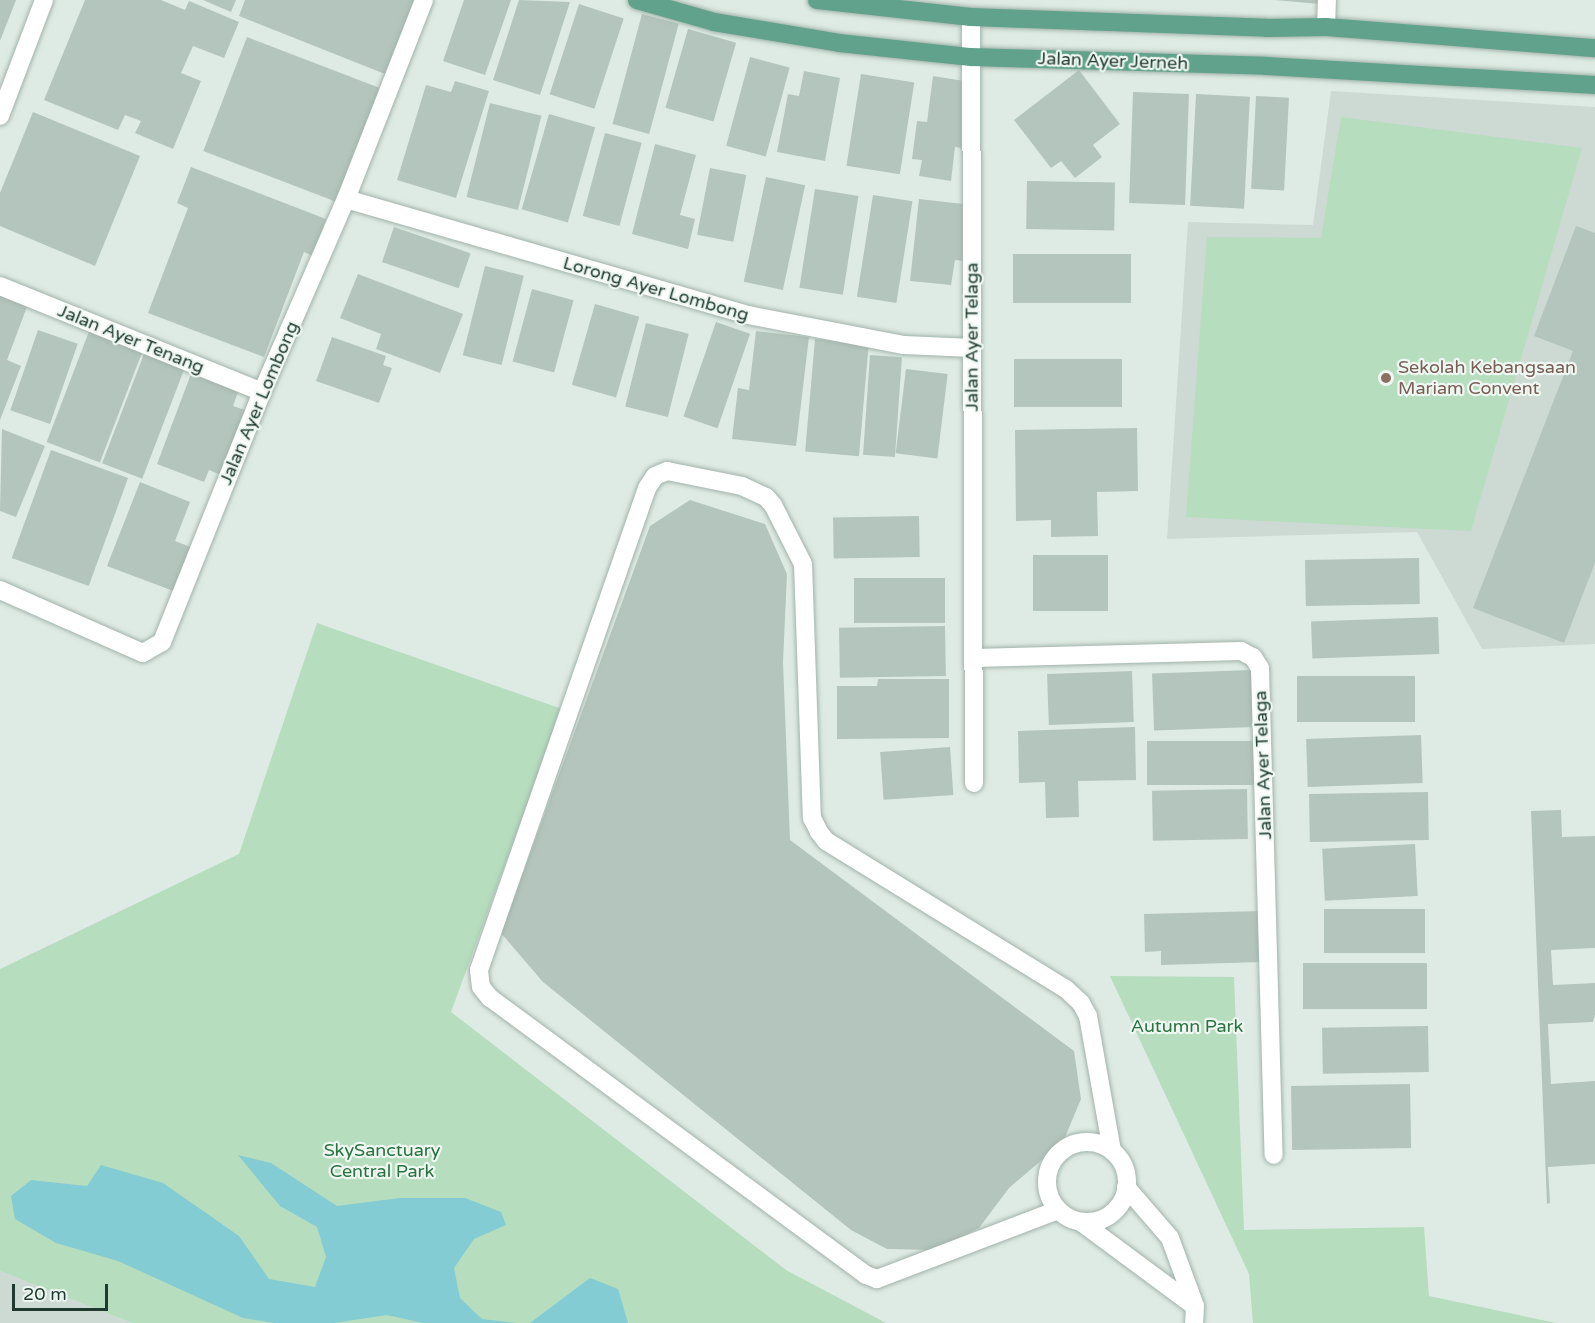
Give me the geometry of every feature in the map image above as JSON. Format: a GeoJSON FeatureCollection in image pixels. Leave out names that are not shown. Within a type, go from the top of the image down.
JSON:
{"type":"FeatureCollection","features":[{"type":"Feature","properties":{"kind":"main road","name":"Jalan Ayer Jerneh"},"geometry":{"type":"LineString","coordinates":[[637,0],[726,24],[839,43],[971,57],[1266,66],[1595,85]]}},
{"type":"Feature","properties":{"kind":"main road"},"geometry":{"type":"LineString","coordinates":[[817,0],[971,17],[1267,28],[1326,27],[1595,48]]}},
{"type":"Feature","properties":{"kind":"street"},"geometry":{"type":"LineString","coordinates":[[0,116],[44,0]]}},
{"type":"Feature","properties":{"kind":"street","name":"Jalan Ayer Lombong"},"geometry":{"type":"LineString","coordinates":[[0,590],[143,653],[162,642],[262,392],[346,199],[424,0]]}},
{"type":"Feature","properties":{"kind":"street"},"geometry":{"type":"LineString","coordinates":[[1326,27],[1327,0]]}},
{"type":"Feature","properties":{"kind":"street","name":"Jalan Ayer Telaga"},"geometry":{"type":"LineString","coordinates":[[971,17],[974,783]]}},
{"type":"Feature","properties":{"kind":"street","name":"Lorong Ayer Lombong"},"geometry":{"type":"LineString","coordinates":[[346,199],[747,315],[904,345],[972,348]]}},
{"type":"Feature","properties":{"kind":"street","name":"Jalan Ayer Tenang"},"geometry":{"type":"LineString","coordinates":[[0,286],[262,392]]}},
{"type":"Feature","properties":{"kind":"street"},"geometry":{"type":"LineString","coordinates":[[1058,1210],[877,1280],[866,1275],[490,998],[481,987],[479,970],[647,488],[656,476],[667,471],[742,486],[766,497],[773,505],[803,564],[812,818],[819,832],[826,841],[1066,989],[1081,1003],[1088,1016],[1112,1151]]}},
{"type":"Feature","properties":{"kind":"street","name":"Jalan Ayer Telaga"},"geometry":{"type":"LineString","coordinates":[[974,658],[1241,651],[1253,657],[1260,668],[1274,1155]]}},
{"type":"Feature","properties":{"kind":"street"},"geometry":{"type":"LineString","coordinates":[[1081,1222],[1093,1222],[1110,1214],[1123,1200],[1126,1174],[1121,1161],[1112,1151],[1100,1144],[1087,1142],[1061,1151],[1047,1174],[1047,1188],[1058,1210],[1081,1222],[1194,1314]]}},
{"type":"Feature","properties":{"kind":"street"},"geometry":{"type":"LineString","coordinates":[[1126,1187],[1170,1238],[1194,1314]]}},
{"type":"Feature","properties":{"kind":"shaded area","name":"Sekolah Kebangsaan Mariam Convent"},"geometry":{"type":"Polygon","coordinates":[[[1331,91],[1595,107],[1595,644],[1482,649],[1417,532],[1167,539],[1188,222],[1313,225],[1331,91]]]}},
{"type":"Feature","properties":{"kind":"shaded area"},"geometry":{"type":"Polygon","coordinates":[[[0,1271],[132,1323],[0,1323],[0,1271]]]}},
{"type":"Feature","properties":{"kind":"green space","name":"Sekolah Kebangsaan Mariam Convent"},"geometry":{"type":"Polygon","coordinates":[[[1341,117],[1582,148],[1471,531],[1186,517],[1207,237],[1321,238],[1341,117]]]}},
{"type":"Feature","properties":{"kind":"green space","name":"SkySanctuary Central Park"},"geometry":{"type":"Polygon","coordinates":[[[317,623],[562,709],[451,1012],[786,1270],[886,1323],[132,1323],[0,1271],[0,969],[239,854],[317,623]]]}},
{"type":"Feature","properties":{"kind":"green space","name":"Autumn Park"},"geometry":{"type":"Polygon","coordinates":[[[1110,976],[1234,977],[1244,1230],[1424,1227],[1429,1296],[1556,1323],[1253,1323],[1249,1274],[1110,976]]]}},
{"type":"Feature","properties":{"kind":"water"},"geometry":{"type":"Polygon","coordinates":[[[238,1155],[271,1163],[337,1206],[400,1198],[465,1198],[501,1212],[506,1225],[474,1239],[454,1268],[460,1298],[482,1319],[517,1323],[423,1323],[387,1315],[334,1323],[275,1323],[243,1318],[118,1261],[56,1243],[15,1219],[11,1196],[31,1180],[87,1186],[101,1165],[163,1183],[239,1236],[269,1279],[315,1287],[326,1257],[317,1227],[280,1206],[238,1155]]]}},
{"type":"Feature","properties":{"kind":"water"},"geometry":{"type":"Polygon","coordinates":[[[590,1278],[618,1289],[628,1323],[530,1323],[590,1278]]]}},
{"type":"Feature","properties":{"kind":"building"},"geometry":{"type":"Polygon","coordinates":[[[0,0],[16,0],[0,41],[0,0]]]}},
{"type":"Feature","properties":{"kind":"building"},"geometry":{"type":"Polygon","coordinates":[[[85,0],[161,0],[185,10],[189,1],[239,22],[224,58],[193,46],[181,73],[201,81],[173,149],[135,133],[141,121],[125,115],[118,130],[44,100],[85,0]]]}},
{"type":"Feature","properties":{"kind":"building"},"geometry":{"type":"Polygon","coordinates":[[[203,0],[236,0],[231,12],[203,0]]]}},
{"type":"Feature","properties":{"kind":"building"},"geometry":{"type":"Polygon","coordinates":[[[245,0],[414,0],[385,74],[239,16],[245,0]]]}},
{"type":"Feature","properties":{"kind":"building"},"geometry":{"type":"Polygon","coordinates":[[[464,0],[511,0],[485,75],[443,61],[464,0]]]}},
{"type":"Feature","properties":{"kind":"building"},"geometry":{"type":"Polygon","coordinates":[[[519,0],[570,2],[540,95],[493,80],[519,0]]]}},
{"type":"Feature","properties":{"kind":"building"},"geometry":{"type":"Polygon","coordinates":[[[1275,0],[1321,0],[1320,4],[1275,0]]]}},
{"type":"Feature","properties":{"kind":"building"},"geometry":{"type":"Polygon","coordinates":[[[579,4],[624,19],[594,109],[550,94],[579,4]]]}},
{"type":"Feature","properties":{"kind":"building"},"geometry":{"type":"Polygon","coordinates":[[[642,14],[679,24],[649,134],[612,124],[642,14]]]}},
{"type":"Feature","properties":{"kind":"building"},"geometry":{"type":"Polygon","coordinates":[[[688,29],[736,43],[713,122],[665,108],[688,29]]]}},
{"type":"Feature","properties":{"kind":"building"},"geometry":{"type":"Polygon","coordinates":[[[247,37],[382,89],[339,203],[203,151],[247,37]]]}},
{"type":"Feature","properties":{"kind":"building"},"geometry":{"type":"Polygon","coordinates":[[[750,57],[790,68],[766,156],[726,146],[750,57]]]}},
{"type":"Feature","properties":{"kind":"building"},"geometry":{"type":"Polygon","coordinates":[[[1079,70],[1120,124],[1093,145],[1102,157],[1075,178],[1061,161],[1051,168],[1014,120],[1079,70]]]}},
{"type":"Feature","properties":{"kind":"building"},"geometry":{"type":"Polygon","coordinates":[[[804,71],[840,78],[825,161],[777,152],[788,94],[799,96],[804,71]]]}},
{"type":"Feature","properties":{"kind":"building"},"geometry":{"type":"Polygon","coordinates":[[[861,74],[914,82],[900,174],[846,166],[861,74]]]}},
{"type":"Feature","properties":{"kind":"building"},"geometry":{"type":"Polygon","coordinates":[[[933,76],[964,81],[962,96],[974,98],[967,149],[955,147],[951,181],[919,176],[922,160],[912,159],[917,121],[927,122],[933,76]]]}},
{"type":"Feature","properties":{"kind":"building"},"geometry":{"type":"Polygon","coordinates":[[[455,81],[489,91],[456,198],[397,180],[426,85],[451,92],[455,81]]]}},
{"type":"Feature","properties":{"kind":"building"},"geometry":{"type":"Polygon","coordinates":[[[1133,92],[1189,94],[1185,205],[1129,203],[1133,92]]]}},
{"type":"Feature","properties":{"kind":"building"},"geometry":{"type":"Polygon","coordinates":[[[1196,94],[1250,97],[1244,209],[1190,206],[1196,94]]]}},
{"type":"Feature","properties":{"kind":"building"},"geometry":{"type":"Polygon","coordinates":[[[1256,96],[1289,98],[1284,191],[1251,189],[1256,96]]]}},
{"type":"Feature","properties":{"kind":"building"},"geometry":{"type":"Polygon","coordinates":[[[490,103],[541,116],[518,210],[467,197],[490,103]]]}},
{"type":"Feature","properties":{"kind":"building"},"geometry":{"type":"Polygon","coordinates":[[[33,112],[140,156],[95,266],[0,226],[0,193],[33,112]]]}},
{"type":"Feature","properties":{"kind":"building"},"geometry":{"type":"Polygon","coordinates":[[[549,114],[595,127],[568,222],[522,209],[549,114]]]}},
{"type":"Feature","properties":{"kind":"building"},"geometry":{"type":"Polygon","coordinates":[[[605,133],[642,143],[619,226],[583,216],[605,133]]]}},
{"type":"Feature","properties":{"kind":"building"},"geometry":{"type":"Polygon","coordinates":[[[655,144],[696,155],[680,215],[695,219],[688,249],[632,234],[655,144]]]}},
{"type":"Feature","properties":{"kind":"building"},"geometry":{"type":"Polygon","coordinates":[[[191,167],[326,219],[313,256],[304,252],[264,357],[148,313],[188,208],[177,203],[191,167]]]}},
{"type":"Feature","properties":{"kind":"building"},"geometry":{"type":"Polygon","coordinates":[[[710,168],[746,175],[733,242],[697,235],[710,168]]]}},
{"type":"Feature","properties":{"kind":"building"},"geometry":{"type":"Polygon","coordinates":[[[766,177],[805,185],[783,290],[744,282],[766,177]]]}},
{"type":"Feature","properties":{"kind":"building"},"geometry":{"type":"Polygon","coordinates":[[[1027,181],[1115,183],[1114,231],[1026,229],[1027,181]]]}},
{"type":"Feature","properties":{"kind":"building"},"geometry":{"type":"Polygon","coordinates":[[[815,189],[858,196],[843,295],[799,288],[815,189]]]}},
{"type":"Feature","properties":{"kind":"building"},"geometry":{"type":"Polygon","coordinates":[[[873,195],[913,201],[896,303],[857,297],[873,195]]]}},
{"type":"Feature","properties":{"kind":"building"},"geometry":{"type":"Polygon","coordinates":[[[919,199],[972,205],[966,261],[955,260],[951,285],[910,281],[919,199]]]}},
{"type":"Feature","properties":{"kind":"building"},"geometry":{"type":"Polygon","coordinates":[[[1576,226],[1595,233],[1595,563],[1564,643],[1473,608],[1573,351],[1534,336],[1576,226]]]}},
{"type":"Feature","properties":{"kind":"building"},"geometry":{"type":"Polygon","coordinates":[[[394,227],[471,253],[459,288],[382,262],[394,227]]]}},
{"type":"Feature","properties":{"kind":"building"},"geometry":{"type":"Polygon","coordinates":[[[1013,254],[1131,254],[1131,303],[1013,303],[1013,254]]]}},
{"type":"Feature","properties":{"kind":"building"},"geometry":{"type":"Polygon","coordinates":[[[485,266],[524,276],[502,365],[463,355],[485,266]]]}},
{"type":"Feature","properties":{"kind":"building"},"geometry":{"type":"Polygon","coordinates":[[[358,274],[463,314],[440,373],[376,349],[381,334],[340,318],[358,274]]]}},
{"type":"Feature","properties":{"kind":"building"},"geometry":{"type":"Polygon","coordinates":[[[532,289],[574,300],[554,373],[513,361],[532,289]]]}},
{"type":"Feature","properties":{"kind":"building"},"geometry":{"type":"Polygon","coordinates":[[[0,293],[28,304],[7,360],[21,366],[0,420],[0,293]]]}},
{"type":"Feature","properties":{"kind":"building"},"geometry":{"type":"Polygon","coordinates":[[[595,304],[639,317],[616,397],[572,385],[595,304]]]}},
{"type":"Feature","properties":{"kind":"building"},"geometry":{"type":"Polygon","coordinates":[[[716,322],[750,334],[717,428],[683,417],[716,322]]]}},
{"type":"Feature","properties":{"kind":"building"},"geometry":{"type":"Polygon","coordinates":[[[646,323],[689,334],[668,417],[625,406],[646,323]]]}},
{"type":"Feature","properties":{"kind":"building"},"geometry":{"type":"Polygon","coordinates":[[[90,329],[143,349],[100,462],[47,442],[90,329]]]}},
{"type":"Feature","properties":{"kind":"building"},"geometry":{"type":"Polygon","coordinates":[[[38,330],[78,344],[50,424],[10,410],[38,330]]]}},
{"type":"Feature","properties":{"kind":"building"},"geometry":{"type":"Polygon","coordinates":[[[756,331],[809,337],[796,446],[732,439],[738,388],[749,390],[756,331]]]}},
{"type":"Feature","properties":{"kind":"building"},"geometry":{"type":"Polygon","coordinates":[[[332,337],[386,356],[383,365],[392,368],[379,403],[316,381],[332,337]]]}},
{"type":"Feature","properties":{"kind":"building"},"geometry":{"type":"Polygon","coordinates":[[[815,339],[869,344],[859,456],[805,452],[815,339]]]}},
{"type":"Feature","properties":{"kind":"building"},"geometry":{"type":"Polygon","coordinates":[[[144,354],[184,369],[142,479],[102,463],[144,354]]]}},
{"type":"Feature","properties":{"kind":"building"},"geometry":{"type":"Polygon","coordinates":[[[870,355],[902,357],[895,457],[863,455],[870,355]]]}},
{"type":"Feature","properties":{"kind":"building"},"geometry":{"type":"Polygon","coordinates":[[[1014,359],[1122,359],[1122,407],[1014,407],[1014,359]]]}},
{"type":"Feature","properties":{"kind":"building"},"geometry":{"type":"Polygon","coordinates":[[[906,369],[948,374],[937,458],[896,453],[906,369]]]}},
{"type":"Feature","properties":{"kind":"building"},"geometry":{"type":"Polygon","coordinates":[[[191,374],[238,392],[233,406],[248,411],[223,476],[209,470],[204,482],[157,464],[191,374]]]}},
{"type":"Feature","properties":{"kind":"building"},"geometry":{"type":"Polygon","coordinates":[[[1137,428],[1138,491],[1097,492],[1098,536],[1051,537],[1051,520],[1016,521],[1015,430],[1137,428]]]}},
{"type":"Feature","properties":{"kind":"building"},"geometry":{"type":"Polygon","coordinates":[[[2,429],[45,446],[16,517],[0,511],[2,429]]]}},
{"type":"Feature","properties":{"kind":"building"},"geometry":{"type":"Polygon","coordinates":[[[51,450],[128,478],[89,586],[12,558],[51,450]]]}},
{"type":"Feature","properties":{"kind":"building"},"geometry":{"type":"Polygon","coordinates":[[[140,482],[190,502],[175,541],[193,548],[176,592],[107,566],[140,482]]]}},
{"type":"Feature","properties":{"kind":"building"},"geometry":{"type":"Polygon","coordinates":[[[690,500],[765,524],[787,574],[783,662],[790,840],[1074,1051],[1081,1099],[1063,1142],[1009,1188],[979,1228],[934,1250],[887,1249],[851,1230],[543,982],[501,933],[650,526],[690,500]]]}},
{"type":"Feature","properties":{"kind":"building"},"geometry":{"type":"Polygon","coordinates":[[[919,516],[920,557],[834,558],[833,518],[919,516]]]}},
{"type":"Feature","properties":{"kind":"building"},"geometry":{"type":"Polygon","coordinates":[[[1033,555],[1108,555],[1108,611],[1033,611],[1033,555]]]}},
{"type":"Feature","properties":{"kind":"building"},"geometry":{"type":"Polygon","coordinates":[[[1419,558],[1420,604],[1306,606],[1305,560],[1419,558]]]}},
{"type":"Feature","properties":{"kind":"building"},"geometry":{"type":"Polygon","coordinates":[[[854,578],[945,578],[945,623],[854,623],[854,578]]]}},
{"type":"Feature","properties":{"kind":"building"},"geometry":{"type":"Polygon","coordinates":[[[1438,617],[1439,654],[1312,658],[1311,621],[1438,617]]]}},
{"type":"Feature","properties":{"kind":"building"},"geometry":{"type":"Polygon","coordinates":[[[945,626],[946,676],[840,678],[839,628],[945,626]]]}},
{"type":"Feature","properties":{"kind":"building"},"geometry":{"type":"Polygon","coordinates":[[[1252,670],[1254,727],[1154,730],[1152,673],[1252,670]]]}},
{"type":"Feature","properties":{"kind":"building"},"geometry":{"type":"Polygon","coordinates":[[[1132,671],[1134,722],[1049,725],[1047,674],[1132,671]]]}},
{"type":"Feature","properties":{"kind":"building"},"geometry":{"type":"Polygon","coordinates":[[[1297,676],[1415,676],[1415,722],[1297,722],[1297,676]]]}},
{"type":"Feature","properties":{"kind":"building"},"geometry":{"type":"Polygon","coordinates":[[[878,679],[949,679],[949,738],[837,739],[837,686],[877,686],[878,679]]]}},
{"type":"Feature","properties":{"kind":"building"},"geometry":{"type":"Polygon","coordinates":[[[1135,727],[1136,780],[1078,781],[1079,817],[1046,818],[1045,782],[1019,783],[1018,731],[1135,727]]]}},
{"type":"Feature","properties":{"kind":"building"},"geometry":{"type":"Polygon","coordinates":[[[1421,735],[1423,783],[1308,787],[1306,739],[1421,735]]]}},
{"type":"Feature","properties":{"kind":"building"},"geometry":{"type":"Polygon","coordinates":[[[1147,741],[1260,741],[1260,785],[1147,785],[1147,741]]]}},
{"type":"Feature","properties":{"kind":"building"},"geometry":{"type":"Polygon","coordinates":[[[950,747],[953,795],[884,800],[880,752],[950,747]]]}},
{"type":"Feature","properties":{"kind":"building"},"geometry":{"type":"Polygon","coordinates":[[[1247,789],[1248,839],[1153,841],[1152,791],[1247,789]]]}},
{"type":"Feature","properties":{"kind":"building"},"geometry":{"type":"Polygon","coordinates":[[[1428,792],[1429,840],[1310,842],[1309,794],[1428,792]]]}},
{"type":"Feature","properties":{"kind":"building"},"geometry":{"type":"Polygon","coordinates":[[[1561,810],[1562,837],[1595,836],[1595,948],[1551,950],[1553,985],[1595,983],[1595,1014],[1593,1022],[1548,1024],[1551,1084],[1595,1081],[1595,1164],[1548,1167],[1550,1203],[1547,1204],[1531,811],[1561,810]]]}},
{"type":"Feature","properties":{"kind":"building"},"geometry":{"type":"Polygon","coordinates":[[[1415,844],[1418,896],[1325,901],[1322,849],[1415,844]]]}},
{"type":"Feature","properties":{"kind":"building"},"geometry":{"type":"Polygon","coordinates":[[[1324,909],[1425,909],[1425,953],[1324,953],[1324,909]]]}},
{"type":"Feature","properties":{"kind":"building"},"geometry":{"type":"Polygon","coordinates":[[[1261,911],[1262,962],[1161,965],[1161,951],[1145,952],[1144,914],[1261,911]]]}},
{"type":"Feature","properties":{"kind":"building"},"geometry":{"type":"Polygon","coordinates":[[[1303,963],[1427,963],[1427,1009],[1303,1009],[1303,963]]]}},
{"type":"Feature","properties":{"kind":"building"},"geometry":{"type":"Polygon","coordinates":[[[1428,1026],[1429,1072],[1323,1074],[1322,1028],[1428,1026]]]}},
{"type":"Feature","properties":{"kind":"building"},"geometry":{"type":"Polygon","coordinates":[[[1410,1084],[1411,1148],[1292,1150],[1291,1086],[1410,1084]]]}},
{"type":"Feature","properties":{"kind":"place","name":"Sekolah Kebangsaan Mariam Convent"},"geometry":{"type":"Point","coordinates":[1386,378]}}]}
